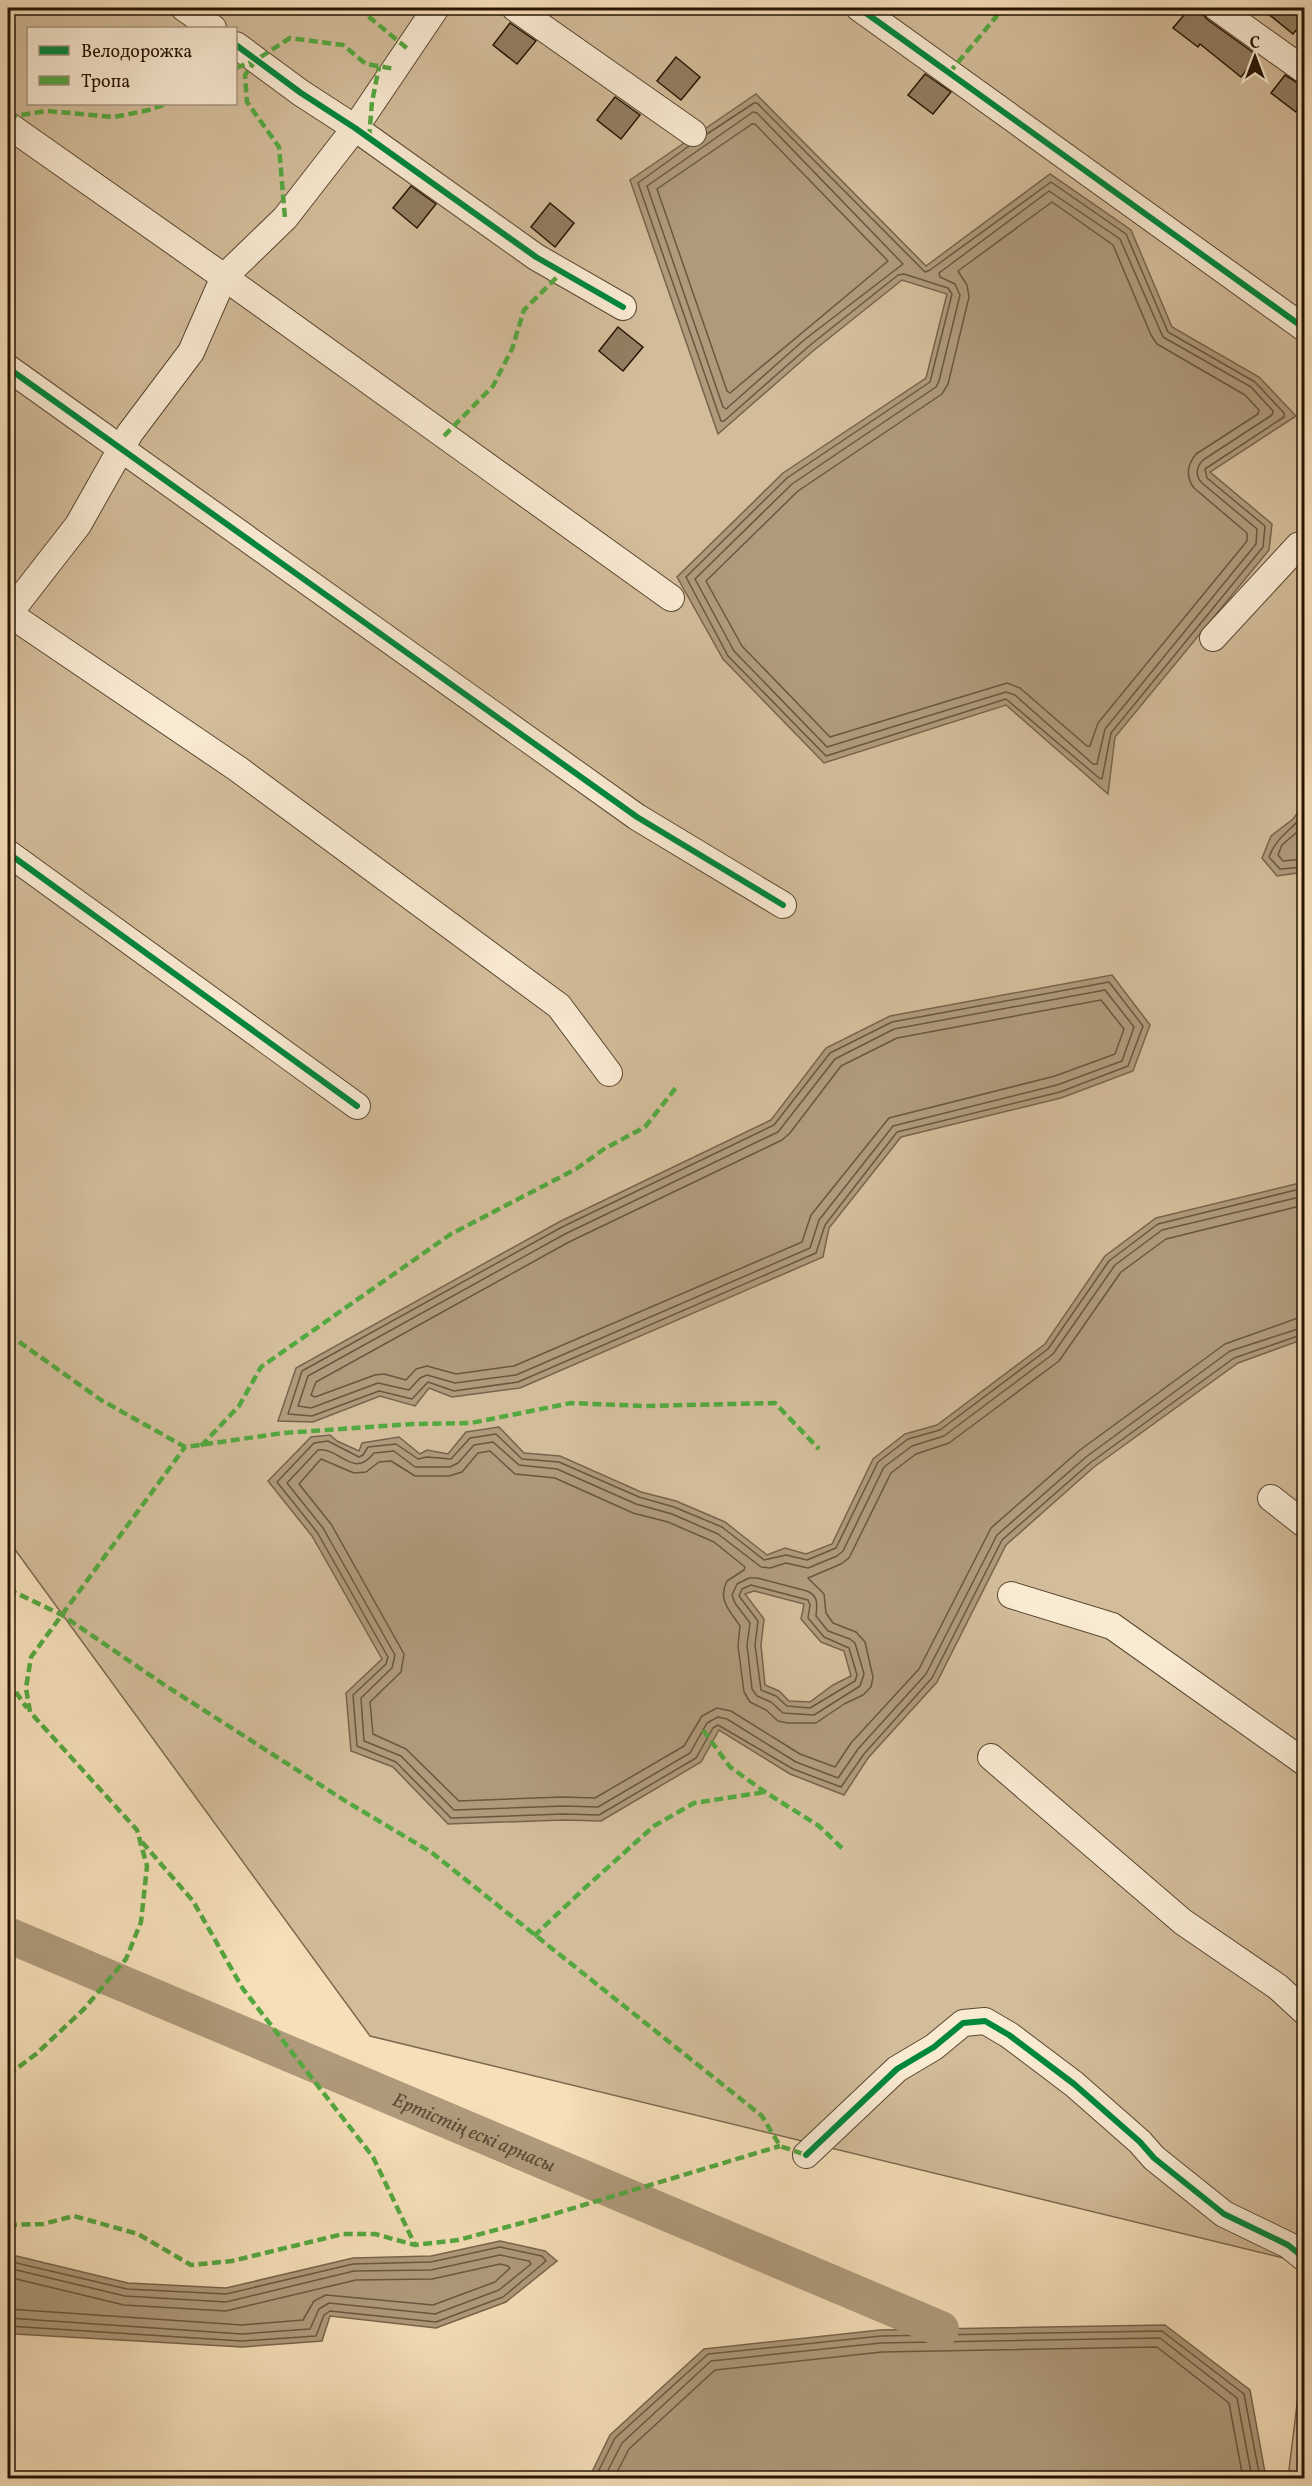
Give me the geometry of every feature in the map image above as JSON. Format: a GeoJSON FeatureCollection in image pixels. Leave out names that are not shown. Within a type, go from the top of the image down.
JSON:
{"type":"FeatureCollection","features":[{"type":"Feature","properties":{"kind":"street"},"geometry":{"type":"LineString","coordinates":[[184,8],[212,27]]}},
{"type":"Feature","properties":{"kind":"street"},"geometry":{"type":"LineString","coordinates":[[436,8],[355,128],[285,218],[224,276],[191,352],[130,433],[78,525],[8,614],[238,769],[559,1006],[609,1073]]}},
{"type":"Feature","properties":{"kind":"street"},"geometry":{"type":"LineString","coordinates":[[515,8],[693,133]]}},
{"type":"Feature","properties":{"kind":"street"},"geometry":{"type":"LineString","coordinates":[[859,8],[1305,328]]}},
{"type":"Feature","properties":{"kind":"street"},"geometry":{"type":"LineString","coordinates":[[1217,8],[1305,70]]}},
{"type":"Feature","properties":{"kind":"street"},"geometry":{"type":"LineString","coordinates":[[237,46],[536,257],[623,307]]}},
{"type":"Feature","properties":{"kind":"street"},"geometry":{"type":"LineString","coordinates":[[8,125],[224,276],[671,598]]}},
{"type":"Feature","properties":{"kind":"street"},"geometry":{"type":"LineString","coordinates":[[8,368],[121,451],[637,817],[783,905]]}},
{"type":"Feature","properties":{"kind":"street"},"geometry":{"type":"LineString","coordinates":[[1212,638],[1298,546],[1305,548]]}},
{"type":"Feature","properties":{"kind":"street"},"geometry":{"type":"LineString","coordinates":[[8,853],[357,1106]]}},
{"type":"Feature","properties":{"kind":"street"},"geometry":{"type":"LineString","coordinates":[[1271,1498],[1305,1524]]}},
{"type":"Feature","properties":{"kind":"street"},"geometry":{"type":"LineString","coordinates":[[1011,1595],[1112,1626],[1305,1762]]}},
{"type":"Feature","properties":{"kind":"street"},"geometry":{"type":"LineString","coordinates":[[991,1757],[1183,1922],[1278,1987],[1305,2011]]}},
{"type":"Feature","properties":{"kind":"street"},"geometry":{"type":"LineString","coordinates":[[806,2155],[897,2069],[934,2047],[963,2023],[985,2021],[1009,2035],[1074,2084],[1140,2142],[1154,2158],[1224,2214],[1288,2245],[1305,2258]]}},
{"type":"Feature","properties":{"kind":"shaded area"},"geometry":{"type":"Polygon","coordinates":[[[8,8],[1304,8],[1304,2263],[370,2036],[8,1540],[8,8]]]}},
{"type":"Feature","properties":{"kind":"shaded area"},"geometry":{"type":"Polygon","coordinates":[[[1304,2347],[1304,2478],[1288,2478],[1304,2347]]]}},
{"type":"Feature","properties":{"kind":"water"},"geometry":{"type":"Polygon","coordinates":[[[756,94],[926,266],[1050,174],[1131,230],[1172,327],[1259,377],[1296,416],[1210,472],[1272,524],[1269,550],[1115,737],[1108,794],[1006,705],[824,763],[723,659],[677,577],[783,473],[926,378],[947,294],[902,280],[813,351],[718,434],[630,180],[756,94]]]}},
{"type":"Feature","properties":{"kind":"water"},"geometry":{"type":"Polygon","coordinates":[[[1304,804],[1304,872],[1277,876],[1262,858],[1271,836],[1293,819],[1304,804]]]}},
{"type":"Feature","properties":{"kind":"water"},"geometry":{"type":"Polygon","coordinates":[[[1112,975],[1150,1025],[1133,1071],[1061,1098],[901,1137],[829,1228],[823,1257],[520,1388],[452,1397],[429,1388],[415,1406],[380,1396],[313,1422],[278,1421],[296,1368],[559,1222],[771,1120],[826,1048],[890,1016],[1112,975]]]}},
{"type":"Feature","properties":{"kind":"water"},"geometry":{"type":"Polygon","coordinates":[[[1304,1182],[1304,1339],[1238,1363],[1094,1467],[1006,1545],[937,1682],[868,1758],[844,1795],[790,1774],[719,1730],[701,1762],[601,1821],[448,1824],[393,1767],[351,1751],[346,1693],[382,1659],[312,1536],[268,1481],[311,1437],[330,1435],[337,1441],[359,1451],[362,1443],[399,1437],[420,1454],[427,1450],[448,1454],[466,1432],[499,1427],[524,1453],[560,1456],[641,1492],[676,1501],[725,1522],[767,1555],[785,1548],[806,1554],[832,1544],[873,1459],[905,1434],[937,1425],[1045,1344],[1105,1256],[1156,1218],[1304,1182]],[[754,1591],[745,1594],[764,1619],[761,1645],[765,1685],[779,1691],[789,1701],[810,1702],[833,1685],[851,1676],[844,1651],[821,1642],[801,1619],[804,1604],[754,1591]]]}},
{"type":"Feature","properties":{"kind":"water"},"geometry":{"type":"Polygon","coordinates":[[[500,2241],[545,2251],[557,2261],[506,2302],[436,2328],[330,2316],[322,2341],[242,2347],[15,2334],[8,2331],[8,2254],[128,2283],[226,2288],[353,2258],[431,2256],[500,2241]]]}},
{"type":"Feature","properties":{"kind":"water"},"geometry":{"type":"Polygon","coordinates":[[[1165,2325],[1250,2390],[1266,2478],[589,2478],[610,2435],[704,2349],[880,2330],[1165,2325]]]}},
{"type":"Feature","properties":{"kind":"building"},"geometry":{"type":"Polygon","coordinates":[[[1190,8],[1197,8],[1208,20],[1258,56],[1241,77],[1200,44],[1198,47],[1173,28],[1190,8]]]}},
{"type":"Feature","properties":{"kind":"building"},"geometry":{"type":"Polygon","coordinates":[[[1261,8],[1305,8],[1305,20],[1293,34],[1261,8]]]}},
{"type":"Feature","properties":{"kind":"building"},"geometry":{"type":"Polygon","coordinates":[[[510,23],[536,41],[517,64],[493,45],[510,23]]]}},
{"type":"Feature","properties":{"kind":"building"},"geometry":{"type":"Polygon","coordinates":[[[676,57],[700,77],[681,100],[657,81],[676,57]]]}},
{"type":"Feature","properties":{"kind":"building"},"geometry":{"type":"Polygon","coordinates":[[[925,74],[951,92],[933,114],[908,95],[925,74]]]}},
{"type":"Feature","properties":{"kind":"building"},"geometry":{"type":"Polygon","coordinates":[[[1285,75],[1305,85],[1305,101],[1296,112],[1271,93],[1285,75]]]}},
{"type":"Feature","properties":{"kind":"building"},"geometry":{"type":"Polygon","coordinates":[[[615,97],[640,115],[621,139],[597,120],[615,97]]]}},
{"type":"Feature","properties":{"kind":"building"},"geometry":{"type":"Polygon","coordinates":[[[411,186],[436,204],[417,228],[393,208],[411,186]]]}},
{"type":"Feature","properties":{"kind":"building"},"geometry":{"type":"Polygon","coordinates":[[[550,203],[574,223],[555,247],[531,227],[550,203]]]}},
{"type":"Feature","properties":{"kind":"building"},"geometry":{"type":"Polygon","coordinates":[[[618,327],[643,347],[623,371],[599,351],[618,327]]]}},
{"type":"Feature","properties":{"kind":"waterway","name":"Ертістің ескі арнасы"},"geometry":{"type":"LineString","coordinates":[[8,1935],[941,2329]]}},
{"type":"Feature","properties":{"kind":"marked path"},"geometry":{"type":"LineString","coordinates":[[358,8],[408,49]]}},
{"type":"Feature","properties":{"kind":"marked path"},"geometry":{"type":"LineString","coordinates":[[949,73],[996,17],[999,8]]}},
{"type":"Feature","properties":{"kind":"marked path"},"geometry":{"type":"LineString","coordinates":[[237,68],[256,60],[290,38],[343,45],[366,64],[395,69]]}},
{"type":"Feature","properties":{"kind":"marked path"},"geometry":{"type":"LineString","coordinates":[[256,60],[245,75],[247,102],[279,147],[285,218]]}},
{"type":"Feature","properties":{"kind":"marked path"},"geometry":{"type":"LineString","coordinates":[[369,138],[372,102],[379,67]]}},
{"type":"Feature","properties":{"kind":"marked path"},"geometry":{"type":"LineString","coordinates":[[8,117],[47,111],[114,117],[163,105]]}},
{"type":"Feature","properties":{"kind":"marked path"},"geometry":{"type":"LineString","coordinates":[[444,436],[493,386],[512,349],[524,310],[562,272]]}},
{"type":"Feature","properties":{"kind":"marked path"},"geometry":{"type":"LineString","coordinates":[[201,1446],[239,1406],[261,1367],[451,1234],[576,1169],[604,1149],[645,1127],[678,1085]]}},
{"type":"Feature","properties":{"kind":"marked path"},"geometry":{"type":"LineString","coordinates":[[8,1334],[101,1400],[185,1447],[284,1433],[412,1424],[471,1423],[571,1403],[644,1406],[775,1403],[819,1449]]}},
{"type":"Feature","properties":{"kind":"marked path"},"geometry":{"type":"LineString","coordinates":[[8,2075],[36,2054],[84,2009],[126,1959],[141,1922],[147,1866],[137,1830],[30,1712],[26,1688],[31,1657],[185,1447]]}},
{"type":"Feature","properties":{"kind":"marked path"},"geometry":{"type":"LineString","coordinates":[[8,1589],[62,1615],[163,1684],[347,1802],[431,1852],[762,2116],[780,2146],[806,2155]]}},
{"type":"Feature","properties":{"kind":"marked path"},"geometry":{"type":"LineString","coordinates":[[8,1681],[27,1708]]}},
{"type":"Feature","properties":{"kind":"marked path"},"geometry":{"type":"LineString","coordinates":[[703,1730],[730,1767],[819,1826],[845,1851]]}},
{"type":"Feature","properties":{"kind":"marked path"},"geometry":{"type":"LineString","coordinates":[[534,1936],[654,1826],[694,1803],[765,1792]]}},
{"type":"Feature","properties":{"kind":"marked path"},"geometry":{"type":"LineString","coordinates":[[142,1842],[193,1901],[243,1989],[373,2157],[415,2245]]}},
{"type":"Feature","properties":{"kind":"marked path"},"geometry":{"type":"LineString","coordinates":[[8,2225],[43,2224],[74,2216],[138,2234],[191,2265],[232,2261],[343,2234],[375,2234],[415,2245],[458,2240],[537,2219],[780,2146]]}},
{"type":"Feature","properties":{"kind":"cycle path"},"geometry":{"type":"LineString","coordinates":[[859,8],[1304,328]]}},
{"type":"Feature","properties":{"kind":"cycle path"},"geometry":{"type":"LineString","coordinates":[[237,46],[536,257],[623,307]]}},
{"type":"Feature","properties":{"kind":"cycle path"},"geometry":{"type":"LineString","coordinates":[[8,368],[637,817],[783,905]]}},
{"type":"Feature","properties":{"kind":"cycle path"},"geometry":{"type":"LineString","coordinates":[[8,853],[357,1106]]}},
{"type":"Feature","properties":{"kind":"cycle path"},"geometry":{"type":"LineString","coordinates":[[806,2155],[897,2069],[934,2047],[963,2023],[985,2021],[1009,2035],[1074,2084],[1140,2142],[1154,2158],[1224,2214],[1288,2245],[1304,2258]]}}]}
